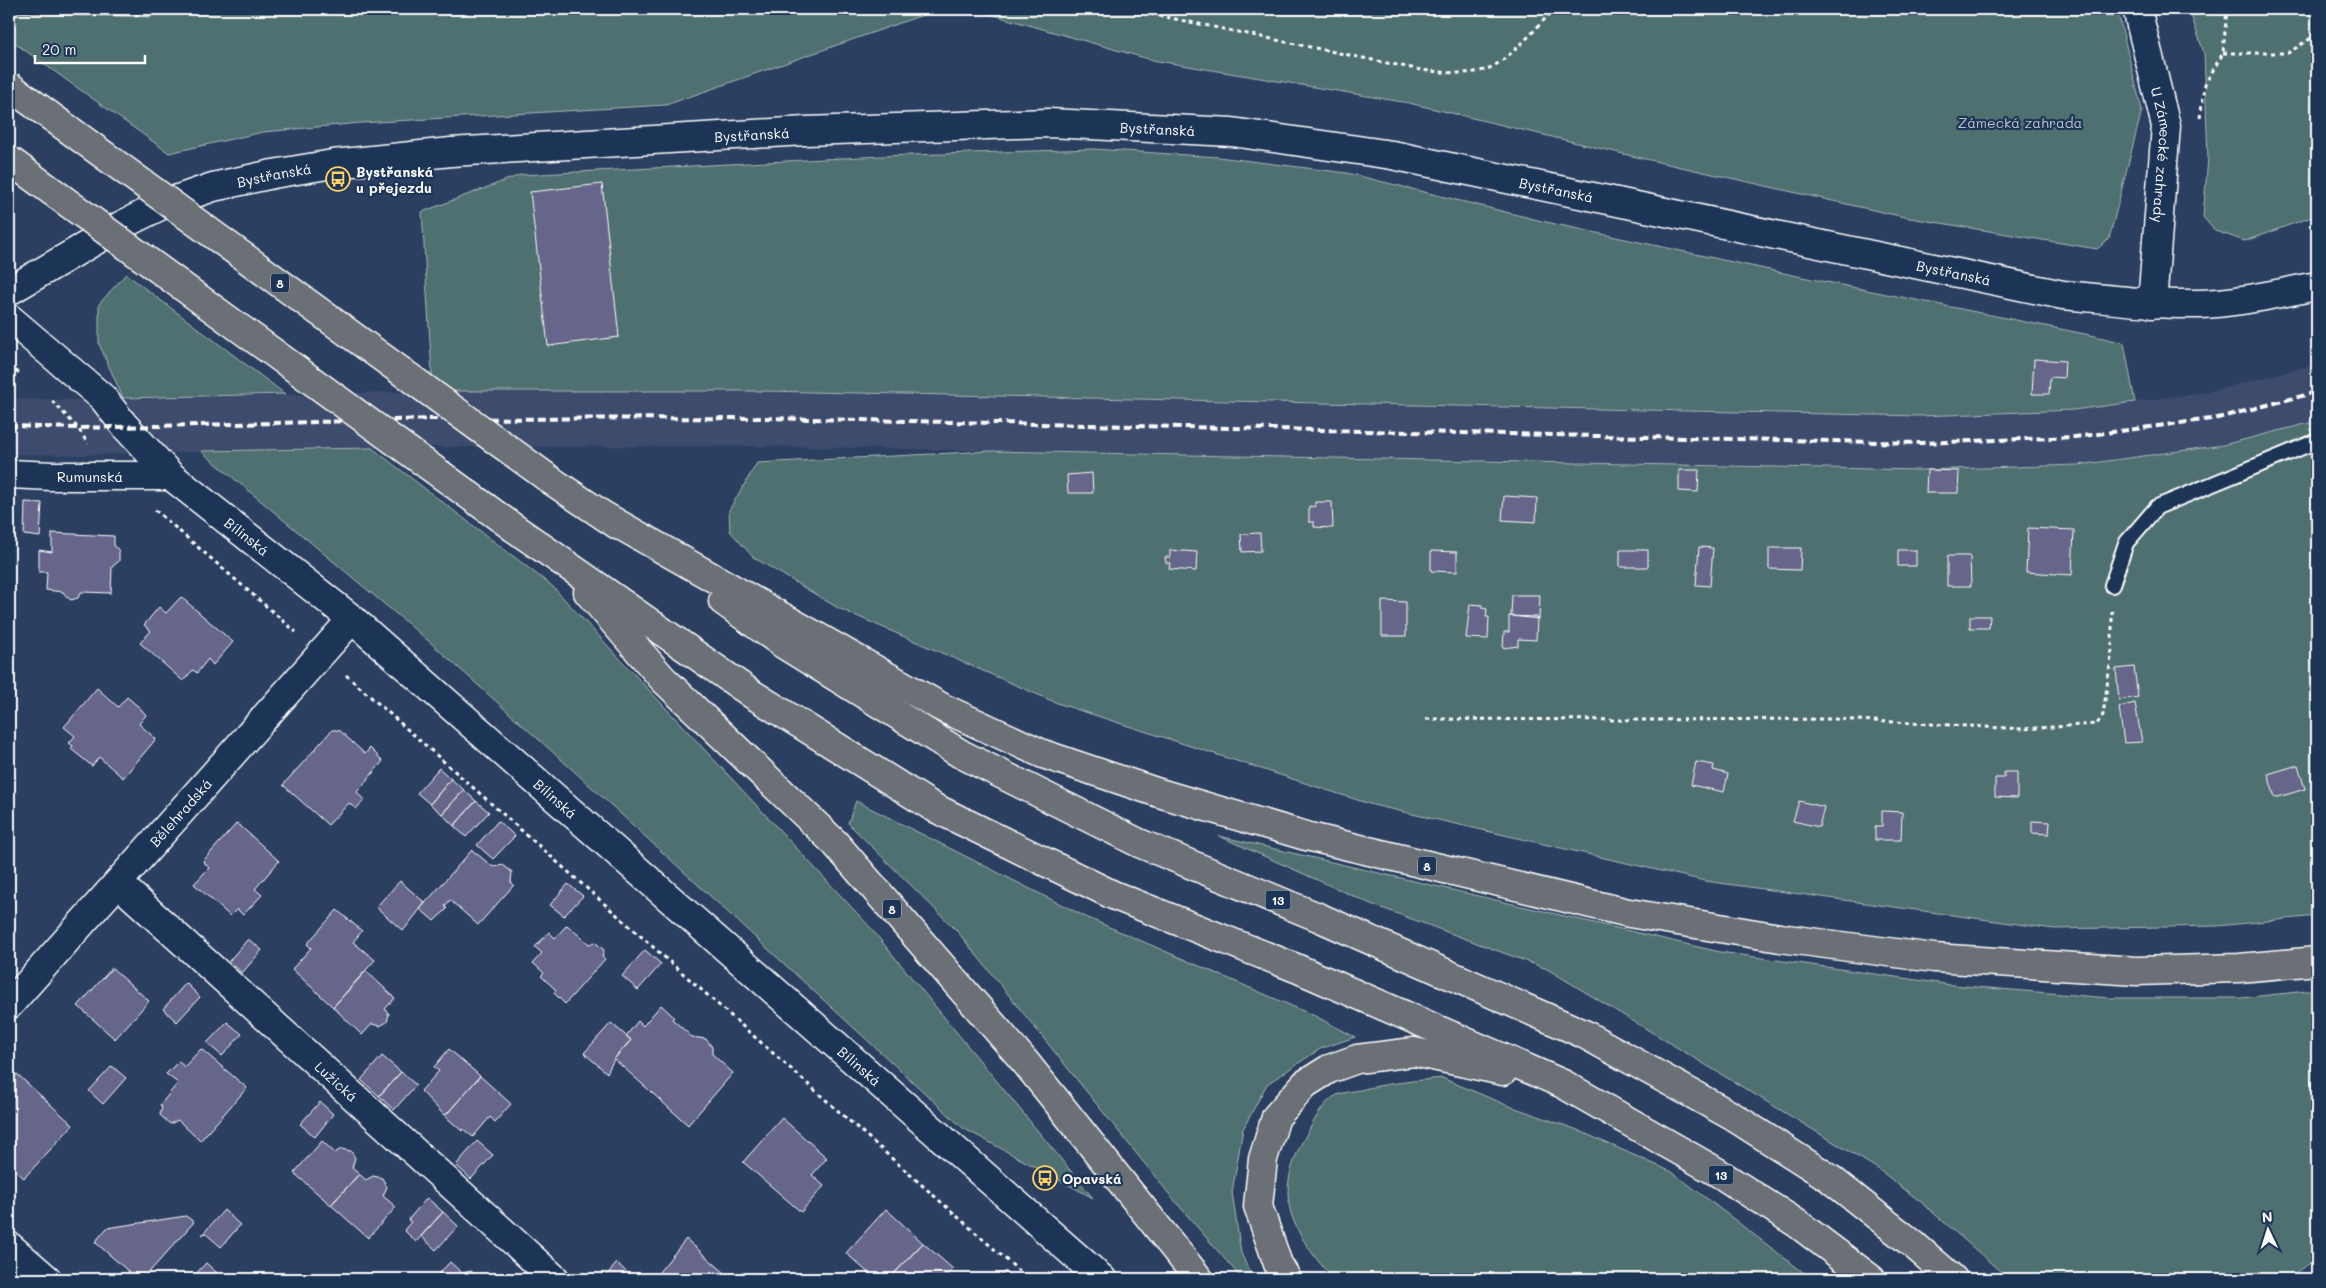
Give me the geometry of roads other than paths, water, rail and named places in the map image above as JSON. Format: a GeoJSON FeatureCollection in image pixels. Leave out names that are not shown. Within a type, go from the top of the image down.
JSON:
{"type":"FeatureCollection","features":[{"type":"Feature","properties":{"kind":"highway","name":"8"},"geometry":{"type":"LineString","coordinates":[[9,86],[552,481],[604,516],[951,712],[1043,754],[1159,793],[1306,836],[1629,913],[1780,938],[1934,958],[2137,971],[2239,968],[2317,961]]}},
{"type":"Feature","properties":{"kind":"highway","name":"8"},"geometry":{"type":"LineString","coordinates":[[9,160],[560,561],[663,679],[835,844],[1026,1063],[1199,1279]]}},
{"type":"Feature","properties":{"kind":"highway","name":"13"},"geometry":{"type":"LineString","coordinates":[[604,516],[783,644],[961,754],[1139,843],[1318,917],[1584,1034],[1732,1116],[1828,1178],[1914,1244],[1953,1279]]}},
{"type":"Feature","properties":{"kind":"highway","name":"13"},"geometry":{"type":"LineString","coordinates":[[560,561],[752,694],[933,807],[1113,895],[1296,968],[1563,1084],[1717,1172],[1798,1224],[1871,1279]]}},
{"type":"Feature","properties":{"kind":"highway"},"geometry":{"type":"LineString","coordinates":[[1287,1279],[1278,1264],[1258,1206],[1263,1159],[1276,1117],[1305,1084],[1329,1069],[1357,1059],[1414,1052],[1563,1084]]}},
{"type":"Feature","properties":{"kind":"street","name":"U Zámecké zahrady"},"geometry":{"type":"LineString","coordinates":[[2137,9],[2166,126],[2152,304]]}},
{"type":"Feature","properties":{"kind":"street","name":"Bystřanská"},"geometry":{"type":"LineString","coordinates":[[9,291],[120,226],[164,204],[213,187],[343,163],[498,149],[805,131],[1049,123],[1232,132],[1392,155],[1965,276],[2063,294],[2152,304],[2202,304],[2260,297],[2317,286]]}},
{"type":"Feature","properties":{"kind":"street","name":"Bílinská"},"geometry":{"type":"LineString","coordinates":[[9,318],[103,398],[124,425],[170,476],[352,619],[1102,1279]]}},
{"type":"Feature","properties":{"kind":"street","name":"Rumunská"},"geometry":{"type":"LineString","coordinates":[[9,474],[170,476]]}},
{"type":"Feature","properties":{"kind":"street","name":"Bělehradská"},"geometry":{"type":"LineString","coordinates":[[9,1005],[352,619]]}},
{"type":"Feature","properties":{"kind":"street","name":"Lužická"},"geometry":{"type":"LineString","coordinates":[[118,883],[555,1279]]}},
{"type":"Feature","properties":{"kind":"street"},"geometry":{"type":"LineString","coordinates":[[9,1246],[47,1279]]}},
{"type":"Feature","properties":{"kind":"lane"},"geometry":{"type":"LineString","coordinates":[[2112,585],[2126,543],[2157,507],[2317,441]]}},
{"type":"Feature","properties":{"kind":"railway"},"geometry":{"type":"LineString","coordinates":[[9,426],[78,428],[433,419],[765,418],[1921,443],[2075,437],[2218,418],[2317,392]]}},
{"type":"Feature","properties":{"kind":"place","name":"Bystřanská u přejezdu"},"geometry":{"type":"Point","coordinates":[338,179]}},
{"type":"Feature","properties":{"kind":"place","name":"Opavská"},"geometry":{"type":"Point","coordinates":[1045,1178]}},
{"type":"Feature","properties":{"kind":"park label","name":"Zámecká zahrada"},"geometry":{"type":"Point","coordinates":[2020,122]}}]}
